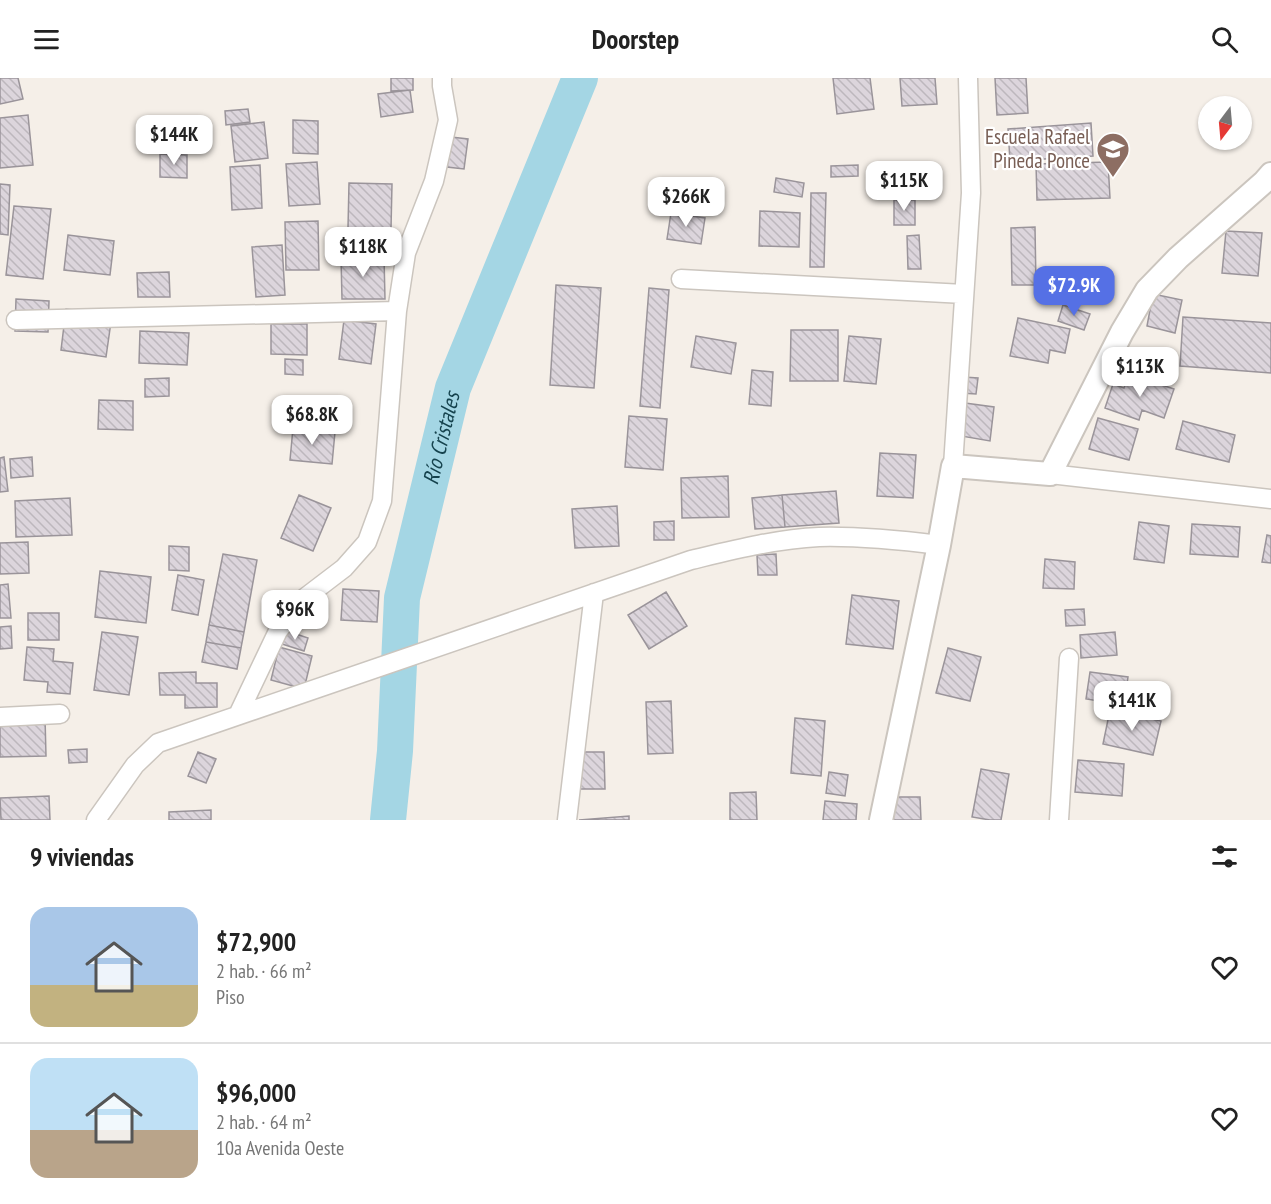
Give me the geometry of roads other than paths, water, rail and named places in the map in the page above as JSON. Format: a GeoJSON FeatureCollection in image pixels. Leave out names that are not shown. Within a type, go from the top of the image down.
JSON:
{"type":"FeatureCollection","features":[{"type":"Feature","properties":{"kind":"street"},"geometry":{"type":"LineString","coordinates":[[238,715],[278,631],[302,600],[344,568],[368,542],[382,501],[397,311],[406,254],[435,181],[448,120],[442,78]]}},
{"type":"Feature","properties":{"kind":"street"},"geometry":{"type":"LineString","coordinates":[[881,820],[939,545],[953,466],[971,193],[968,78]]}},
{"type":"Feature","properties":{"kind":"street"},"geometry":{"type":"LineString","coordinates":[[1050,474],[1122,332],[1147,290],[1178,258],[1271,174]]}},
{"type":"Feature","properties":{"kind":"street"},"geometry":{"type":"LineString","coordinates":[[681,279],[964,294]]}},
{"type":"Feature","properties":{"kind":"street"},"geometry":{"type":"LineString","coordinates":[[16,320],[397,311]]}},
{"type":"Feature","properties":{"kind":"street"},"geometry":{"type":"LineString","coordinates":[[953,466],[1050,474],[1271,499]]}},
{"type":"Feature","properties":{"kind":"street"},"geometry":{"type":"LineString","coordinates":[[96,820],[135,765],[158,742],[692,560],[755,545],[818,537],[885,538],[939,545]]}},
{"type":"Feature","properties":{"kind":"street"},"geometry":{"type":"LineString","coordinates":[[567,820],[594,593]]}},
{"type":"Feature","properties":{"kind":"street"},"geometry":{"type":"LineString","coordinates":[[1059,820],[1069,658]]}},
{"type":"Feature","properties":{"kind":"street"},"geometry":{"type":"LineString","coordinates":[[0,717],[60,714]]}},
{"type":"Feature","properties":{"kind":"waterway","name":"Río Cristales"},"geometry":{"type":"LineString","coordinates":[[388,820],[395,751],[402,598],[453,388],[580,78]]}},
{"type":"Feature","properties":{"kind":"place","name":"Escuela Rafael Pineda Ponce"},"geometry":{"type":"Point","coordinates":[1113,178]}}]}
